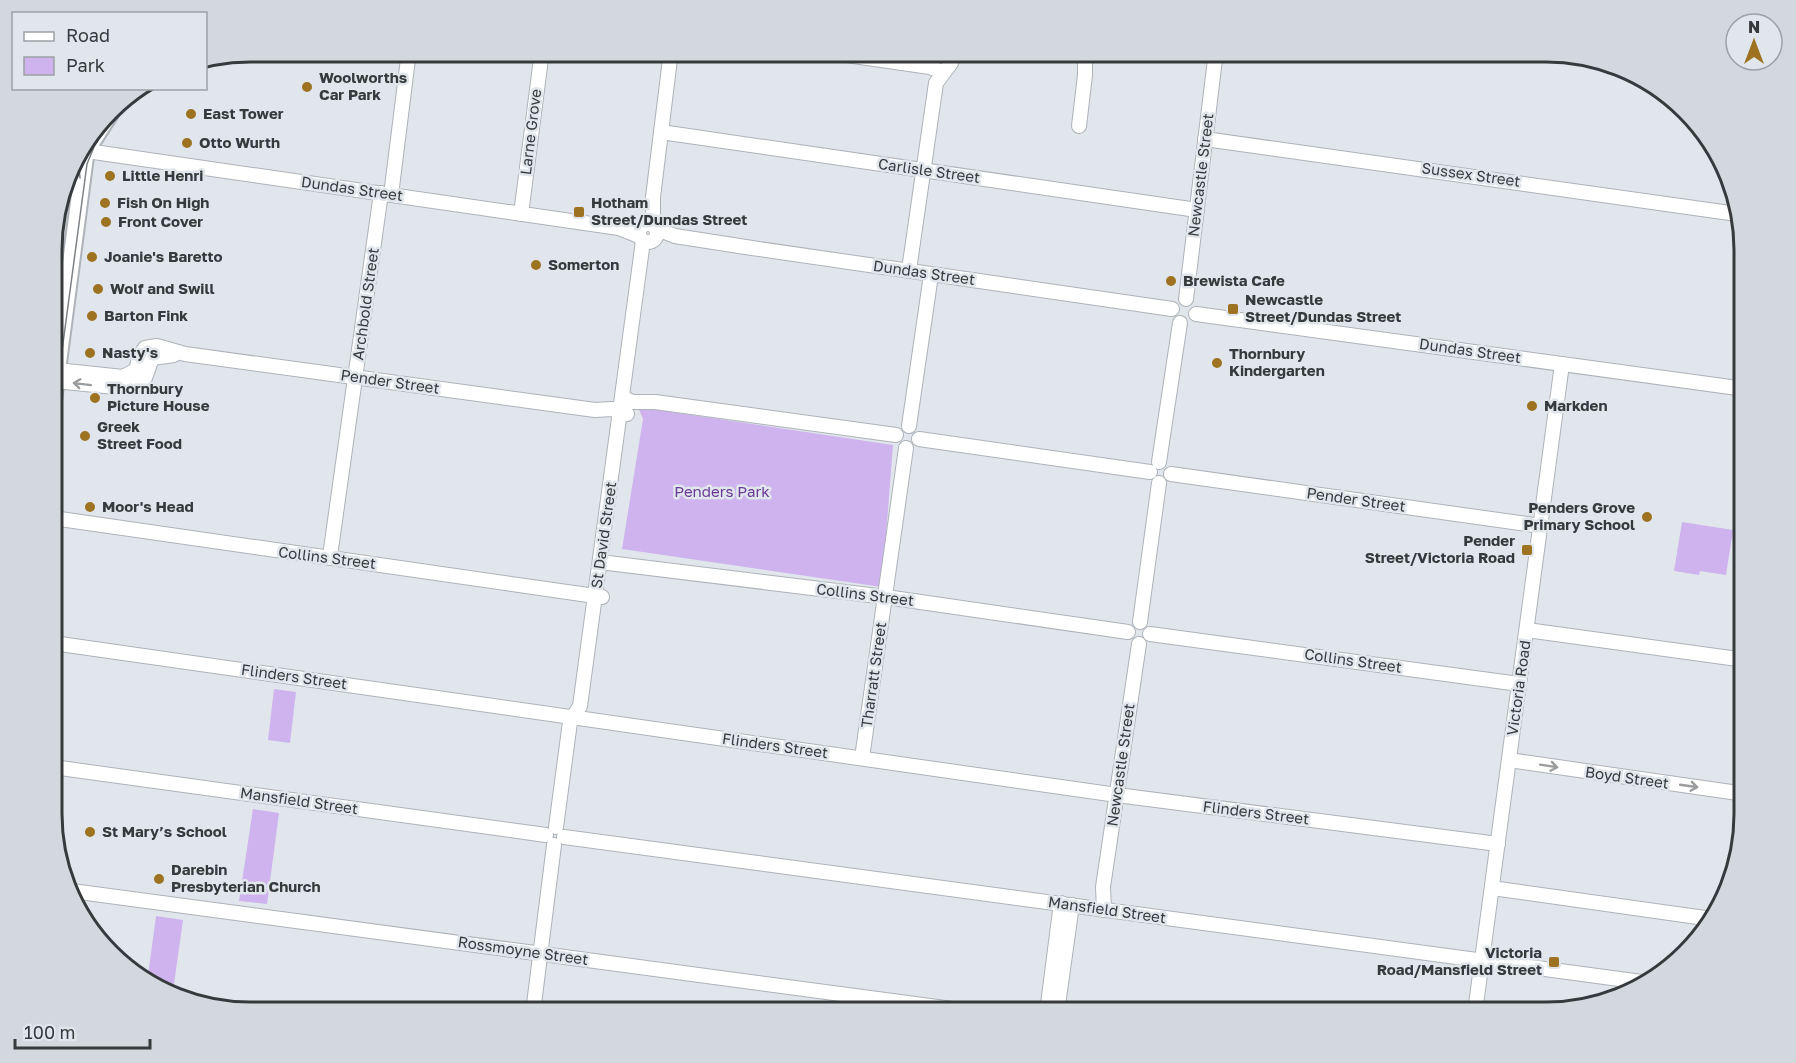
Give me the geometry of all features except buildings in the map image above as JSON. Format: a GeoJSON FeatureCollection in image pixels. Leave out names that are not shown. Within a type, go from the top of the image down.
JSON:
{"type":"FeatureCollection","features":[{"type":"Feature","properties":{"kind":"main road"},"geometry":{"type":"LineString","coordinates":[[62,279],[81,168]]}},
{"type":"Feature","properties":{"kind":"street"},"geometry":{"type":"LineString","coordinates":[[892,61],[930,67],[942,72]]}},
{"type":"Feature","properties":{"kind":"street"},"geometry":{"type":"LineString","coordinates":[[909,270],[936,83],[952,61]]}},
{"type":"Feature","properties":{"kind":"street"},"geometry":{"type":"LineString","coordinates":[[1079,126],[1085,61]]}},
{"type":"Feature","properties":{"kind":"street","name":"Newcastle Street"},"geometry":{"type":"LineString","coordinates":[[1186,299],[1215,61]]}},
{"type":"Feature","properties":{"kind":"street","name":"Archbold Street"},"geometry":{"type":"LineString","coordinates":[[330,556],[355,378],[407,62]]}},
{"type":"Feature","properties":{"kind":"street","name":"Larne Grove"},"geometry":{"type":"LineString","coordinates":[[521,214],[541,62]]}},
{"type":"Feature","properties":{"kind":"street","name":"St David Street"},"geometry":{"type":"LineString","coordinates":[[534,1002],[570,722],[580,717],[599,597],[670,62]]}},
{"type":"Feature","properties":{"kind":"street","name":"Carlisle Street"},"geometry":{"type":"LineString","coordinates":[[661,132],[1197,210]]}},
{"type":"Feature","properties":{"kind":"street","name":"Sussex Street"},"geometry":{"type":"LineString","coordinates":[[1205,140],[1731,213]]}},
{"type":"Feature","properties":{"kind":"street","name":"Dundas Street"},"geometry":{"type":"LineString","coordinates":[[91,149],[1172,309]]}},
{"type":"Feature","properties":{"kind":"street"},"geometry":{"type":"LineString","coordinates":[[909,426],[931,274]]}},
{"type":"Feature","properties":{"kind":"street"},"geometry":{"type":"LineString","coordinates":[[1186,299],[1193,303],[1196,314],[1190,322],[1180,323],[1172,316],[1172,309],[1179,300],[1186,299]]}},
{"type":"Feature","properties":{"kind":"street","name":"Dundas Street"},"geometry":{"type":"LineString","coordinates":[[1196,314],[1734,388]]}},
{"type":"Feature","properties":{"kind":"street"},"geometry":{"type":"LineString","coordinates":[[1140,622],[1156,472],[1180,323]]}},
{"type":"Feature","properties":{"kind":"street","name":"Pender Street"},"geometry":{"type":"LineString","coordinates":[[62,377],[130,387],[146,378],[152,357],[185,354],[595,410],[655,402],[896,435]]}},
{"type":"Feature","properties":{"kind":"street","name":"Victoria Road"},"geometry":{"type":"LineString","coordinates":[[1476,1001],[1562,364]]}},
{"type":"Feature","properties":{"kind":"street"},"geometry":{"type":"LineString","coordinates":[[909,426],[916,429],[919,439],[915,446],[906,448],[899,445],[896,435],[900,428],[909,426]]}},
{"type":"Feature","properties":{"kind":"street"},"geometry":{"type":"LineString","coordinates":[[919,439],[1156,472]]}},
{"type":"Feature","properties":{"kind":"street","name":"Tharratt Street"},"geometry":{"type":"LineString","coordinates":[[862,758],[906,448]]}},
{"type":"Feature","properties":{"kind":"street","name":"Pender Street"},"geometry":{"type":"LineString","coordinates":[[1156,472],[1166,482],[1171,474],[1541,526]]}},
{"type":"Feature","properties":{"kind":"street","name":"Collins Street"},"geometry":{"type":"LineString","coordinates":[[62,519],[303,556],[330,556],[599,597]]}},
{"type":"Feature","properties":{"kind":"street","name":"Collins Street"},"geometry":{"type":"LineString","coordinates":[[604,562],[886,597],[1128,632]]}},
{"type":"Feature","properties":{"kind":"street"},"geometry":{"type":"LineString","coordinates":[[1140,622],[1146,625],[1150,634],[1145,642],[1138,644],[1130,639],[1128,632],[1134,623],[1140,622]]}},
{"type":"Feature","properties":{"kind":"street"},"geometry":{"type":"LineString","coordinates":[[1527,630],[1734,658]]}},
{"type":"Feature","properties":{"kind":"street","name":"Collins Street"},"geometry":{"type":"LineString","coordinates":[[1150,634],[1519,684]]}},
{"type":"Feature","properties":{"kind":"street","name":"Flinders Street"},"geometry":{"type":"LineString","coordinates":[[62,644],[1117,795],[1498,844]]}},
{"type":"Feature","properties":{"kind":"street","name":"Newcastle Street"},"geometry":{"type":"LineString","coordinates":[[1099,909],[1138,644]]}},
{"type":"Feature","properties":{"kind":"street","name":"Boyd Street"},"geometry":{"type":"LineString","coordinates":[[1509,760],[1734,792]]}},
{"type":"Feature","properties":{"kind":"street","name":"Mansfield Street"},"geometry":{"type":"LineString","coordinates":[[62,768],[1631,981]]}},
{"type":"Feature","properties":{"kind":"street"},"geometry":{"type":"LineString","coordinates":[[1492,888],[1702,918]]}},
{"type":"Feature","properties":{"kind":"street","name":"Rossmoyne Street"},"geometry":{"type":"LineString","coordinates":[[79,892],[898,1002]]}},
{"type":"Feature","properties":{"kind":"street"},"geometry":{"type":"LineString","coordinates":[[1049,1001],[1066,904]]}},
{"type":"Feature","properties":{"kind":"street"},"geometry":{"type":"LineString","coordinates":[[1058,1001],[1066,904]]}},
{"type":"Feature","properties":{"kind":"green space","name":"Penders Park"},"geometry":{"type":"Polygon","coordinates":[[[638,407],[893,445],[882,587],[622,549],[643,419],[638,407]]]}},
{"type":"Feature","properties":{"kind":"green space"},"geometry":{"type":"Polygon","coordinates":[[[1682,522],[1733,530],[1726,575],[1700,571],[1699,575],[1674,571],[1682,522]]]}},
{"type":"Feature","properties":{"kind":"green space"},"geometry":{"type":"Polygon","coordinates":[[[274,689],[296,692],[290,743],[268,740],[274,689]]]}},
{"type":"Feature","properties":{"kind":"green space"},"geometry":{"type":"Polygon","coordinates":[[[253,809],[279,813],[267,904],[239,901],[253,809]]]}},
{"type":"Feature","properties":{"kind":"green space"},"geometry":{"type":"Polygon","coordinates":[[[156,916],[183,920],[174,985],[149,972],[156,916]]]}},
{"type":"Feature","properties":{"kind":"tram line"},"geometry":{"type":"LineString","coordinates":[[62,351],[87,164],[100,136]]}},
{"type":"Feature","properties":{"kind":"tram line"},"geometry":{"type":"LineString","coordinates":[[79,171],[80,178]]}},
{"type":"Feature","properties":{"kind":"place","name":"Woolworths Car Park"},"geometry":{"type":"Point","coordinates":[307,87]}},
{"type":"Feature","properties":{"kind":"place","name":"East Tower"},"geometry":{"type":"Point","coordinates":[191,114]}},
{"type":"Feature","properties":{"kind":"place","name":"Otto Wurth"},"geometry":{"type":"Point","coordinates":[187,143]}},
{"type":"Feature","properties":{"kind":"place","name":"Little Henri"},"geometry":{"type":"Point","coordinates":[110,176]}},
{"type":"Feature","properties":{"kind":"place","name":"Fish On High"},"geometry":{"type":"Point","coordinates":[105,203]}},
{"type":"Feature","properties":{"kind":"place","name":"Hotham Street/Dundas Street"},"geometry":{"type":"Point","coordinates":[579,212]}},
{"type":"Feature","properties":{"kind":"place","name":"Front Cover"},"geometry":{"type":"Point","coordinates":[106,222]}},
{"type":"Feature","properties":{"kind":"place","name":"Joanie's Baretto"},"geometry":{"type":"Point","coordinates":[92,257]}},
{"type":"Feature","properties":{"kind":"place","name":"Somerton"},"geometry":{"type":"Point","coordinates":[536,265]}},
{"type":"Feature","properties":{"kind":"place","name":"Brewista Cafe"},"geometry":{"type":"Point","coordinates":[1171,281]}},
{"type":"Feature","properties":{"kind":"place","name":"Wolf and Swill"},"geometry":{"type":"Point","coordinates":[98,289]}},
{"type":"Feature","properties":{"kind":"place","name":"Newcastle Street/Dundas Street"},"geometry":{"type":"Point","coordinates":[1233,309]}},
{"type":"Feature","properties":{"kind":"place","name":"Barton Fink"},"geometry":{"type":"Point","coordinates":[92,316]}},
{"type":"Feature","properties":{"kind":"place","name":"Nasty's"},"geometry":{"type":"Point","coordinates":[90,353]}},
{"type":"Feature","properties":{"kind":"place","name":"Thornbury Kindergarten"},"geometry":{"type":"Point","coordinates":[1217,363]}},
{"type":"Feature","properties":{"kind":"place","name":"Thornbury Picture House"},"geometry":{"type":"Point","coordinates":[95,398]}},
{"type":"Feature","properties":{"kind":"place","name":"Markden"},"geometry":{"type":"Point","coordinates":[1532,406]}},
{"type":"Feature","properties":{"kind":"place","name":"Greek Street Food"},"geometry":{"type":"Point","coordinates":[85,436]}},
{"type":"Feature","properties":{"kind":"place","name":"Moor's Head"},"geometry":{"type":"Point","coordinates":[90,507]}},
{"type":"Feature","properties":{"kind":"place","name":"Penders Grove Primary School"},"geometry":{"type":"Point","coordinates":[1647,517]}},
{"type":"Feature","properties":{"kind":"place","name":"Pender Street/Victoria Road"},"geometry":{"type":"Point","coordinates":[1527,550]}},
{"type":"Feature","properties":{"kind":"place","name":"St Mary’s School"},"geometry":{"type":"Point","coordinates":[90,832]}},
{"type":"Feature","properties":{"kind":"place","name":"Darebin Presbyterian Church"},"geometry":{"type":"Point","coordinates":[159,879]}},
{"type":"Feature","properties":{"kind":"place","name":"Victoria Road/Mansfield Street"},"geometry":{"type":"Point","coordinates":[1554,962]}}]}
